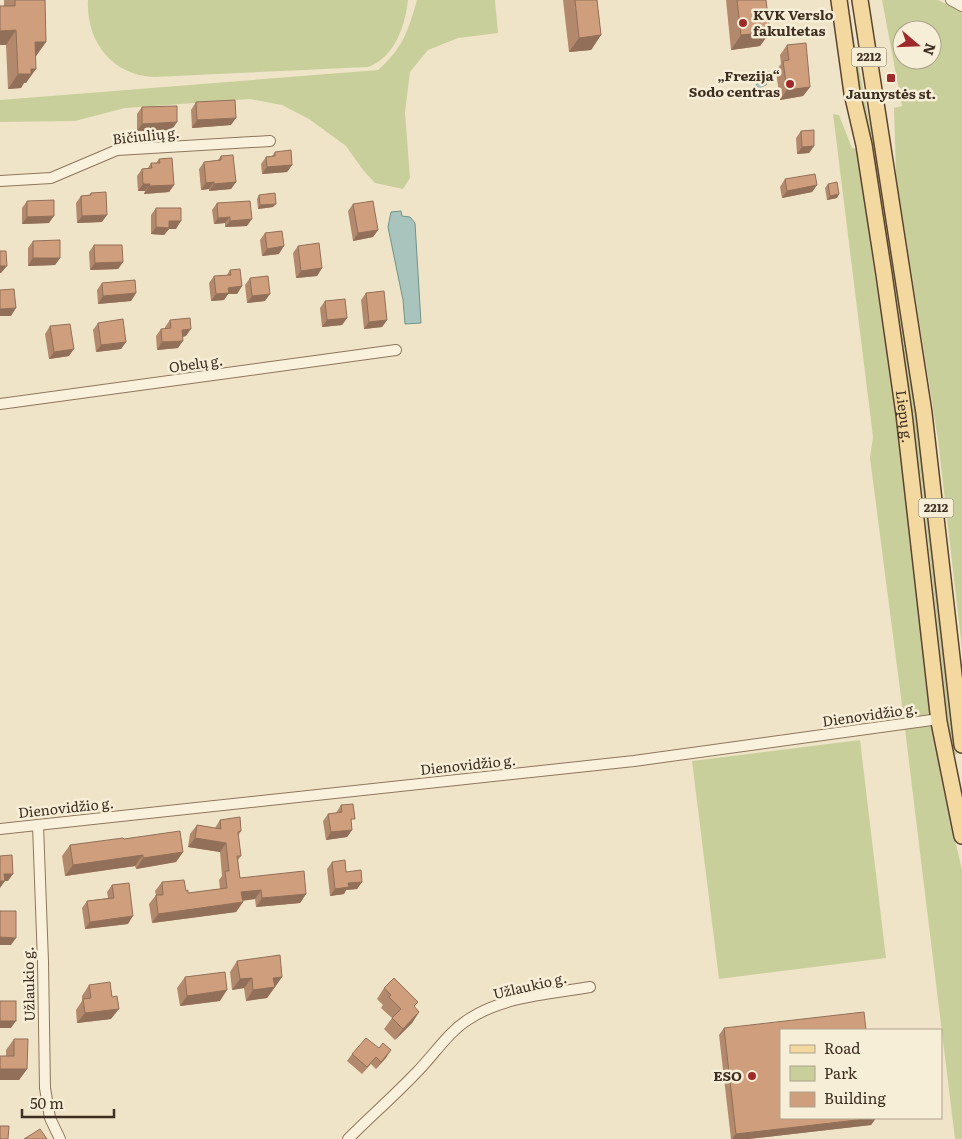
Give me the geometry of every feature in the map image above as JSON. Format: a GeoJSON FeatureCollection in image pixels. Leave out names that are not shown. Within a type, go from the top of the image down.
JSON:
{"type":"FeatureCollection","features":[{"type":"Feature","properties":{"kind":"main road","name":"Liepų g."},"geometry":{"type":"LineString","coordinates":[[839,0],[852,92],[864,144],[884,274],[902,405],[939,719],[962,836]]}},
{"type":"Feature","properties":{"kind":"main road","name":"Liepų g."},"geometry":{"type":"LineString","coordinates":[[860,0],[924,413],[962,745]]}},
{"type":"Feature","properties":{"kind":"street"},"geometry":{"type":"LineString","coordinates":[[951,0],[962,6]]}},
{"type":"Feature","properties":{"kind":"street","name":"Bičiulių g."},"geometry":{"type":"LineString","coordinates":[[0,181],[50,178],[117,150],[270,141]]}},
{"type":"Feature","properties":{"kind":"street","name":"Obelų g."},"geometry":{"type":"LineString","coordinates":[[0,404],[396,350]]}},
{"type":"Feature","properties":{"kind":"street","name":"Dienovidžio g."},"geometry":{"type":"LineString","coordinates":[[0,829],[634,761],[939,719]]}},
{"type":"Feature","properties":{"kind":"street","name":"Užlaukio g."},"geometry":{"type":"LineString","coordinates":[[38,825],[45,1088],[50,1118],[60,1139]]}},
{"type":"Feature","properties":{"kind":"street","name":"Užlaukio g."},"geometry":{"type":"LineString","coordinates":[[348,1139],[417,1072],[448,1036],[469,1019],[488,1009],[519,999],[590,987]]}},
{"type":"Feature","properties":{"kind":"green space"},"geometry":{"type":"Polygon","coordinates":[[[88,0],[408,0],[397,40],[385,56],[368,67],[154,77],[139,75],[125,70],[104,53],[91,29],[88,15],[88,0]]]}},
{"type":"Feature","properties":{"kind":"green space"},"geometry":{"type":"Polygon","coordinates":[[[417,0],[495,0],[498,33],[458,38],[428,50],[410,72],[405,112],[410,178],[403,189],[375,183],[346,146],[309,119],[282,105],[250,99],[125,108],[75,121],[0,122],[0,100],[378,70],[399,46],[411,21],[417,0]]]}},
{"type":"Feature","properties":{"kind":"green space"},"geometry":{"type":"Polygon","coordinates":[[[882,0],[938,0],[962,12],[962,649],[938,440],[896,175],[894,108],[902,106],[895,70],[942,70],[942,20],[892,20],[892,53],[882,0]]]}},
{"type":"Feature","properties":{"kind":"green space"},"geometry":{"type":"Polygon","coordinates":[[[850,16],[873,136],[923,452],[957,754],[955,755],[948,722],[923,495],[910,398],[871,144],[848,17],[850,16]]]}},
{"type":"Feature","properties":{"kind":"green space"},"geometry":{"type":"Polygon","coordinates":[[[833,114],[839,115],[852,148],[857,149],[873,262],[898,413],[927,695],[944,792],[962,870],[962,1139],[955,1139],[870,458],[873,437],[833,114]]]}},
{"type":"Feature","properties":{"kind":"green space"},"geometry":{"type":"Polygon","coordinates":[[[860,740],[886,958],[719,979],[692,761],[860,740]]]}},
{"type":"Feature","properties":{"kind":"water"},"geometry":{"type":"Polygon","coordinates":[[[768,72],[771,74],[766,85],[759,88],[756,86],[760,77],[768,72]]]}},
{"type":"Feature","properties":{"kind":"water"},"geometry":{"type":"Polygon","coordinates":[[[401,211],[402,216],[410,217],[415,223],[421,323],[405,324],[403,300],[388,227],[391,212],[401,211]]]}},
{"type":"Feature","properties":{"kind":"building"},"geometry":{"type":"Polygon","coordinates":[[[15,0],[45,0],[46,42],[35,42],[36,69],[31,69],[31,74],[18,74],[16,30],[0,31],[0,6],[15,6],[15,0]]]}},
{"type":"Feature","properties":{"kind":"building"},"geometry":{"type":"Polygon","coordinates":[[[575,0],[597,0],[601,35],[579,38],[575,0]]]}},
{"type":"Feature","properties":{"kind":"building"},"geometry":{"type":"Polygon","coordinates":[[[737,0],[766,0],[770,32],[741,35],[737,0]]]}},
{"type":"Feature","properties":{"kind":"building"},"geometry":{"type":"Polygon","coordinates":[[[806,43],[810,87],[787,90],[783,61],[789,60],[787,45],[806,43]]]}},
{"type":"Feature","properties":{"kind":"building"},"geometry":{"type":"Polygon","coordinates":[[[235,100],[236,118],[197,120],[196,102],[235,100]]]}},
{"type":"Feature","properties":{"kind":"building"},"geometry":{"type":"Polygon","coordinates":[[[177,106],[177,122],[142,124],[142,107],[177,106]]]}},
{"type":"Feature","properties":{"kind":"building"},"geometry":{"type":"Polygon","coordinates":[[[814,130],[814,146],[802,147],[801,131],[814,130]]]}},
{"type":"Feature","properties":{"kind":"building"},"geometry":{"type":"Polygon","coordinates":[[[291,150],[292,165],[267,167],[266,157],[275,156],[275,152],[291,150]]]}},
{"type":"Feature","properties":{"kind":"building"},"geometry":{"type":"Polygon","coordinates":[[[233,155],[236,182],[206,183],[204,162],[221,160],[221,156],[233,155]]]}},
{"type":"Feature","properties":{"kind":"building"},"geometry":{"type":"Polygon","coordinates":[[[172,158],[174,185],[149,186],[150,184],[143,184],[142,169],[152,168],[151,163],[160,163],[159,159],[172,158]]]}},
{"type":"Feature","properties":{"kind":"building"},"geometry":{"type":"Polygon","coordinates":[[[815,174],[817,185],[787,191],[785,179],[815,174]]]}},
{"type":"Feature","properties":{"kind":"building"},"geometry":{"type":"Polygon","coordinates":[[[837,182],[839,194],[830,196],[828,184],[837,182]]]}},
{"type":"Feature","properties":{"kind":"building"},"geometry":{"type":"Polygon","coordinates":[[[106,192],[107,215],[82,216],[81,196],[106,192]]]}},
{"type":"Feature","properties":{"kind":"building"},"geometry":{"type":"Polygon","coordinates":[[[275,193],[276,204],[260,205],[259,195],[275,193]]]}},
{"type":"Feature","properties":{"kind":"building"},"geometry":{"type":"Polygon","coordinates":[[[54,200],[54,216],[27,217],[27,201],[54,200]]]}},
{"type":"Feature","properties":{"kind":"building"},"geometry":{"type":"Polygon","coordinates":[[[250,201],[252,219],[230,221],[230,217],[218,218],[217,203],[250,201]]]}},
{"type":"Feature","properties":{"kind":"building"},"geometry":{"type":"Polygon","coordinates":[[[373,201],[378,230],[358,233],[353,204],[373,201]]]}},
{"type":"Feature","properties":{"kind":"building"},"geometry":{"type":"Polygon","coordinates":[[[156,208],[181,208],[181,221],[169,221],[169,228],[156,227],[156,208]]]}},
{"type":"Feature","properties":{"kind":"building"},"geometry":{"type":"Polygon","coordinates":[[[282,231],[284,246],[267,249],[265,233],[282,231]]]}},
{"type":"Feature","properties":{"kind":"building"},"geometry":{"type":"Polygon","coordinates":[[[60,240],[60,258],[33,258],[33,241],[60,240]]]}},
{"type":"Feature","properties":{"kind":"building"},"geometry":{"type":"Polygon","coordinates":[[[319,243],[322,268],[301,271],[298,246],[319,243]]]}},
{"type":"Feature","properties":{"kind":"building"},"geometry":{"type":"Polygon","coordinates":[[[94,245],[122,245],[123,262],[95,263],[94,245]]]}},
{"type":"Feature","properties":{"kind":"building"},"geometry":{"type":"Polygon","coordinates":[[[0,251],[6,251],[7,266],[0,266],[0,251]]]}},
{"type":"Feature","properties":{"kind":"building"},"geometry":{"type":"Polygon","coordinates":[[[240,269],[242,286],[228,288],[229,293],[216,294],[214,276],[231,275],[230,270],[240,269]]]}},
{"type":"Feature","properties":{"kind":"building"},"geometry":{"type":"Polygon","coordinates":[[[268,276],[270,294],[252,296],[250,278],[268,276]]]}},
{"type":"Feature","properties":{"kind":"building"},"geometry":{"type":"Polygon","coordinates":[[[135,280],[136,293],[103,296],[102,283],[135,280]]]}},
{"type":"Feature","properties":{"kind":"building"},"geometry":{"type":"Polygon","coordinates":[[[14,289],[16,308],[0,309],[0,290],[14,289]]]}},
{"type":"Feature","properties":{"kind":"building"},"geometry":{"type":"Polygon","coordinates":[[[384,291],[387,320],[369,322],[366,293],[384,291]]]}},
{"type":"Feature","properties":{"kind":"building"},"geometry":{"type":"Polygon","coordinates":[[[345,299],[347,318],[327,320],[325,301],[345,299]]]}},
{"type":"Feature","properties":{"kind":"building"},"geometry":{"type":"Polygon","coordinates":[[[190,318],[191,329],[182,330],[183,341],[162,342],[161,329],[171,328],[170,320],[190,318]]]}},
{"type":"Feature","properties":{"kind":"building"},"geometry":{"type":"Polygon","coordinates":[[[123,319],[126,342],[101,345],[98,323],[123,319]]]}},
{"type":"Feature","properties":{"kind":"building"},"geometry":{"type":"Polygon","coordinates":[[[70,324],[74,349],[54,352],[50,326],[70,324]]]}},
{"type":"Feature","properties":{"kind":"building"},"geometry":{"type":"Polygon","coordinates":[[[353,804],[355,819],[351,819],[352,830],[331,832],[328,814],[342,812],[341,805],[353,804]]]}},
{"type":"Feature","properties":{"kind":"building"},"geometry":{"type":"Polygon","coordinates":[[[240,817],[241,831],[238,832],[241,856],[237,856],[240,878],[304,871],[306,894],[262,898],[261,890],[241,892],[243,902],[158,914],[156,895],[163,895],[162,882],[184,880],[188,893],[227,888],[225,871],[229,871],[226,843],[195,838],[197,825],[221,829],[220,820],[240,817]]]}},
{"type":"Feature","properties":{"kind":"building"},"geometry":{"type":"Polygon","coordinates":[[[180,831],[183,852],[143,858],[143,855],[73,865],[70,845],[180,831]]]}},
{"type":"Feature","properties":{"kind":"building"},"geometry":{"type":"Polygon","coordinates":[[[12,855],[13,874],[4,874],[5,881],[0,881],[0,856],[12,855]]]}},
{"type":"Feature","properties":{"kind":"building"},"geometry":{"type":"Polygon","coordinates":[[[345,860],[346,872],[361,870],[362,882],[348,883],[349,887],[335,889],[332,862],[345,860]]]}},
{"type":"Feature","properties":{"kind":"building"},"geometry":{"type":"Polygon","coordinates":[[[129,883],[133,916],[90,922],[87,901],[114,898],[112,885],[129,883]]]}},
{"type":"Feature","properties":{"kind":"building"},"geometry":{"type":"Polygon","coordinates":[[[0,911],[16,911],[16,938],[0,937],[0,911]]]}},
{"type":"Feature","properties":{"kind":"building"},"geometry":{"type":"Polygon","coordinates":[[[280,955],[282,977],[273,978],[275,987],[253,990],[252,978],[240,979],[237,961],[280,955]]]}},
{"type":"Feature","properties":{"kind":"building"},"geometry":{"type":"Polygon","coordinates":[[[225,972],[227,990],[187,996],[185,977],[225,972]]]}},
{"type":"Feature","properties":{"kind":"building"},"geometry":{"type":"Polygon","coordinates":[[[394,978],[418,1002],[414,1006],[419,1012],[403,1029],[392,1018],[401,1009],[389,997],[391,995],[384,988],[394,978]]]}},
{"type":"Feature","properties":{"kind":"building"},"geometry":{"type":"Polygon","coordinates":[[[110,982],[112,997],[117,996],[119,1009],[85,1013],[83,999],[91,998],[89,985],[110,982]]]}},
{"type":"Feature","properties":{"kind":"building"},"geometry":{"type":"Polygon","coordinates":[[[0,1001],[16,1001],[16,1021],[0,1021],[0,1001]]]}},
{"type":"Feature","properties":{"kind":"building","name":"ESO"},"geometry":{"type":"Polygon","coordinates":[[[864,1012],[866,1029],[780,1029],[780,1119],[865,1119],[736,1134],[724,1028],[864,1012]]]}},
{"type":"Feature","properties":{"kind":"building"},"geometry":{"type":"Polygon","coordinates":[[[366,1038],[379,1048],[383,1043],[391,1050],[381,1062],[376,1057],[367,1067],[352,1054],[366,1038]]]}},
{"type":"Feature","properties":{"kind":"building"},"geometry":{"type":"Polygon","coordinates":[[[14,1039],[28,1039],[27,1069],[0,1069],[0,1056],[14,1056],[14,1039]]]}},
{"type":"Feature","properties":{"kind":"building"},"geometry":{"type":"Polygon","coordinates":[[[0,1126],[9,1126],[8,1139],[0,1139],[0,1126]]]}},
{"type":"Feature","properties":{"kind":"building"},"geometry":{"type":"Polygon","coordinates":[[[40,1129],[47,1139],[24,1139],[40,1129]]]}},
{"type":"Feature","properties":{"kind":"place","name":"KVK Verslo fakultetas"},"geometry":{"type":"Point","coordinates":[743,23]}},
{"type":"Feature","properties":{"kind":"place","name":"Jaunystės st."},"geometry":{"type":"Point","coordinates":[891,78]}},
{"type":"Feature","properties":{"kind":"place","name":"„Frezija“ Sodo centras"},"geometry":{"type":"Point","coordinates":[790,84]}},
{"type":"Feature","properties":{"kind":"place","name":"ESO"},"geometry":{"type":"Point","coordinates":[752,1076]}}]}
